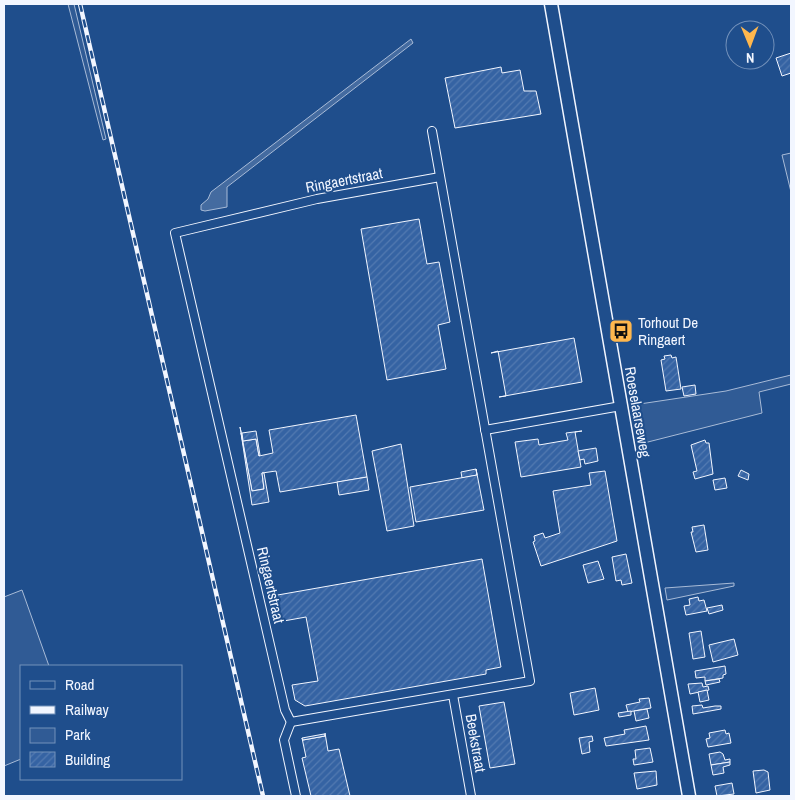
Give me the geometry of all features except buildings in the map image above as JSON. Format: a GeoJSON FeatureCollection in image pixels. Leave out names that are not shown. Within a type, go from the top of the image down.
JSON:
{"type":"FeatureCollection","features":[{"type":"Feature","properties":{"kind":"main road","name":"Roeselaarseweg"},"geometry":{"type":"LineString","coordinates":[[551,4],[689,796]]}},
{"type":"Feature","properties":{"kind":"street"},"geometry":{"type":"LineString","coordinates":[[296,796],[284,740],[291,722],[530,681],[432,131]]}},
{"type":"Feature","properties":{"kind":"street","name":"Ringaertstraat"},"geometry":{"type":"LineString","coordinates":[[291,722],[285,710],[175,233],[317,199],[440,177]]}},
{"type":"Feature","properties":{"kind":"street"},"geometry":{"type":"LineString","coordinates":[[485,430],[621,406]]}},
{"type":"Feature","properties":{"kind":"street","name":"Beekstraat"},"geometry":{"type":"LineString","coordinates":[[453,695],[471,796]]}},
{"type":"Feature","properties":{"kind":"green space"},"geometry":{"type":"Polygon","coordinates":[[[68,4],[74,4],[106,139],[103,140],[68,4]]]}},
{"type":"Feature","properties":{"kind":"green space"},"geometry":{"type":"Polygon","coordinates":[[[791,153],[791,192],[782,155],[791,153]]]}},
{"type":"Feature","properties":{"kind":"green space"},"geometry":{"type":"Polygon","coordinates":[[[791,375],[791,384],[759,392],[762,413],[640,444],[633,405],[726,391],[791,375]]]}},
{"type":"Feature","properties":{"kind":"green space"},"geometry":{"type":"Polygon","coordinates":[[[734,583],[734,586],[667,600],[665,588],[734,583]]]}},
{"type":"Feature","properties":{"kind":"green space"},"geometry":{"type":"Polygon","coordinates":[[[22,590],[49,665],[20,665],[20,759],[4,766],[4,597],[22,590]]]}},
{"type":"Feature","properties":{"kind":"shaded area"},"geometry":{"type":"Polygon","coordinates":[[[411,39],[413,43],[227,187],[227,207],[201,210],[201,205],[208,199],[211,192],[411,39]]]}},
{"type":"Feature","properties":{"kind":"railway"},"geometry":{"type":"LineString","coordinates":[[80,4],[263,796]]}},
{"type":"Feature","properties":{"kind":"place","name":"Torhout De Ringaert"},"geometry":{"type":"Point","coordinates":[621,331]}}]}
